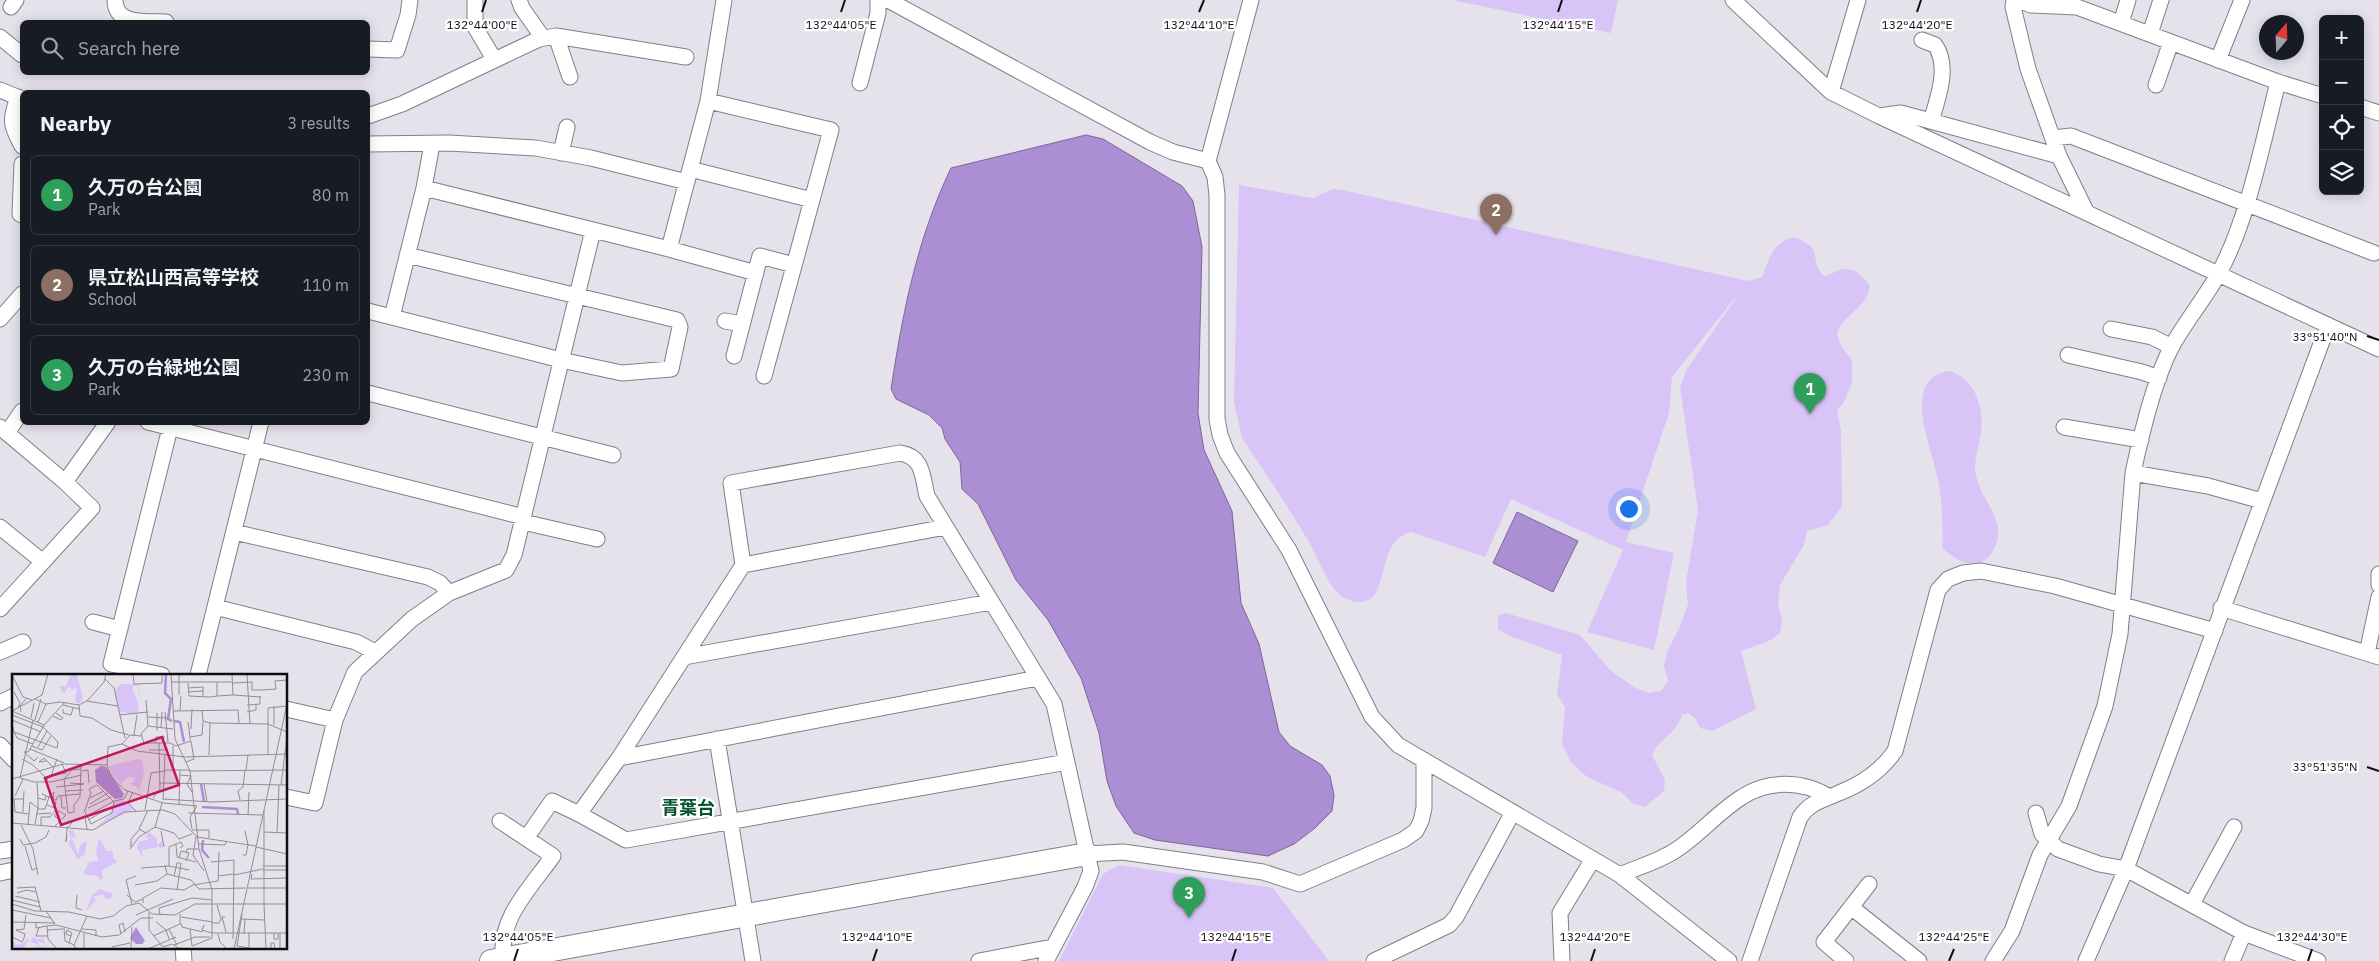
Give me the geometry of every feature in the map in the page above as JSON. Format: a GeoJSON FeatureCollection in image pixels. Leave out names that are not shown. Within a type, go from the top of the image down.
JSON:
{"type":"FeatureCollection","features":[{"type":"Feature","properties":{"kind":"street"},"geometry":{"type":"LineString","coordinates":[[115,0],[115,9],[121,17],[131,20]]}},
{"type":"Feature","properties":{"kind":"street"},"geometry":{"type":"LineString","coordinates":[[370,49],[397,50],[408,15],[410,0]]}},
{"type":"Feature","properties":{"kind":"street"},"geometry":{"type":"LineString","coordinates":[[475,0],[475,27],[494,59]]}},
{"type":"Feature","properties":{"kind":"street"},"geometry":{"type":"LineString","coordinates":[[519,0],[522,8],[549,37],[570,77]]}},
{"type":"Feature","properties":{"kind":"street"},"geometry":{"type":"LineString","coordinates":[[669,249],[708,101],[724,0]]}},
{"type":"Feature","properties":{"kind":"street"},"geometry":{"type":"LineString","coordinates":[[860,84],[878,13],[878,0]]}},
{"type":"Feature","properties":{"kind":"street"},"geometry":{"type":"LineString","coordinates":[[888,0],[1150,142],[1173,152],[1208,161]]}},
{"type":"Feature","properties":{"kind":"street"},"geometry":{"type":"LineString","coordinates":[[1251,0],[1208,161],[1215,177],[1217,195],[1217,418],[1220,435],[1237,472],[1264,509],[1310,588],[1372,717],[1398,745],[1620,875],[1729,961]]}},
{"type":"Feature","properties":{"kind":"street"},"geometry":{"type":"LineString","coordinates":[[1733,0],[1831,92],[2379,349]]}},
{"type":"Feature","properties":{"kind":"street"},"geometry":{"type":"LineString","coordinates":[[1831,92],[1858,0]]}},
{"type":"Feature","properties":{"kind":"street"},"geometry":{"type":"LineString","coordinates":[[2014,0],[2013,7],[2028,69],[2059,156],[2086,211]]}},
{"type":"Feature","properties":{"kind":"street"},"geometry":{"type":"LineString","coordinates":[[2019,0],[2031,5],[2078,3],[2120,23],[2278,82],[2319,95]]}},
{"type":"Feature","properties":{"kind":"street"},"geometry":{"type":"LineString","coordinates":[[2120,23],[2128,0]]}},
{"type":"Feature","properties":{"kind":"street"},"geometry":{"type":"LineString","coordinates":[[2150,34],[2161,0]]}},
{"type":"Feature","properties":{"kind":"street"},"geometry":{"type":"LineString","coordinates":[[2218,60],[2242,0]]}},
{"type":"Feature","properties":{"kind":"street"},"geometry":{"type":"LineString","coordinates":[[0,37],[20,54]]}},
{"type":"Feature","properties":{"kind":"street"},"geometry":{"type":"LineString","coordinates":[[370,115],[402,104],[494,59],[549,37],[686,57]]}},
{"type":"Feature","properties":{"kind":"street"},"geometry":{"type":"LineString","coordinates":[[1922,40],[1935,45],[1942,62],[1939,93],[1931,121]]}},
{"type":"Feature","properties":{"kind":"street"},"geometry":{"type":"LineString","coordinates":[[2156,86],[2171,42]]}},
{"type":"Feature","properties":{"kind":"street"},"geometry":{"type":"LineString","coordinates":[[1993,961],[2012,931],[2040,855],[2069,806],[2105,706],[2120,634],[2133,472],[2141,440],[2159,378],[2172,347],[2219,273],[2246,204],[2278,82]]}},
{"type":"Feature","properties":{"kind":"street"},"geometry":{"type":"LineString","coordinates":[[0,90],[20,98],[12,115],[12,127],[20,142]]}},
{"type":"Feature","properties":{"kind":"street"},"geometry":{"type":"LineString","coordinates":[[708,101],[831,130],[764,376]]}},
{"type":"Feature","properties":{"kind":"street"},"geometry":{"type":"LineString","coordinates":[[2364,108],[2379,113]]}},
{"type":"Feature","properties":{"kind":"street"},"geometry":{"type":"LineString","coordinates":[[1879,116],[1902,113],[2059,156]]}},
{"type":"Feature","properties":{"kind":"street"},"geometry":{"type":"LineString","coordinates":[[561,153],[567,127]]}},
{"type":"Feature","properties":{"kind":"street"},"geometry":{"type":"LineString","coordinates":[[2053,138],[2070,136],[2374,253]]}},
{"type":"Feature","properties":{"kind":"street"},"geometry":{"type":"LineString","coordinates":[[370,144],[536,148],[812,200]]}},
{"type":"Feature","properties":{"kind":"street"},"geometry":{"type":"LineString","coordinates":[[392,317],[424,188],[432,144]]}},
{"type":"Feature","properties":{"kind":"street"},"geometry":{"type":"LineString","coordinates":[[424,188],[669,249],[756,273]]}},
{"type":"Feature","properties":{"kind":"street"},"geometry":{"type":"LineString","coordinates":[[288,797],[315,803],[335,720],[355,672],[412,619],[450,593],[506,570],[514,555],[593,230]]}},
{"type":"Feature","properties":{"kind":"street"},"geometry":{"type":"LineString","coordinates":[[370,312],[561,360],[622,373],[671,369],[680,327],[677,320],[407,255]]}},
{"type":"Feature","properties":{"kind":"street"},"geometry":{"type":"LineString","coordinates":[[734,356],[760,256],[794,265]]}},
{"type":"Feature","properties":{"kind":"street"},"geometry":{"type":"LineString","coordinates":[[0,319],[20,296]]}},
{"type":"Feature","properties":{"kind":"street"},"geometry":{"type":"LineString","coordinates":[[725,321],[742,324]]}},
{"type":"Feature","properties":{"kind":"street"},"geometry":{"type":"LineString","coordinates":[[2086,961],[2126,869],[2328,324]]}},
{"type":"Feature","properties":{"kind":"street"},"geometry":{"type":"LineString","coordinates":[[2111,329],[2152,338],[2172,347]]}},
{"type":"Feature","properties":{"kind":"street"},"geometry":{"type":"LineString","coordinates":[[2068,355],[2142,372],[2159,378]]}},
{"type":"Feature","properties":{"kind":"street"},"geometry":{"type":"LineString","coordinates":[[370,394],[613,455]]}},
{"type":"Feature","properties":{"kind":"street"},"geometry":{"type":"LineString","coordinates":[[0,609],[92,508],[65,482],[3,430],[20,413]]}},
{"type":"Feature","properties":{"kind":"street"},"geometry":{"type":"LineString","coordinates":[[65,482],[106,425]]}},
{"type":"Feature","properties":{"kind":"street"},"geometry":{"type":"LineString","coordinates":[[159,425],[597,539]]}},
{"type":"Feature","properties":{"kind":"street"},"geometry":{"type":"LineString","coordinates":[[198,674],[260,425]]}},
{"type":"Feature","properties":{"kind":"street"},"geometry":{"type":"LineString","coordinates":[[2064,427],[2141,440]]}},
{"type":"Feature","properties":{"kind":"street"},"geometry":{"type":"LineString","coordinates":[[157,674],[111,664],[170,428]]}},
{"type":"Feature","properties":{"kind":"street"},"geometry":{"type":"LineString","coordinates":[[579,814],[619,758],[743,565],[730,483],[900,453],[910,454],[919,463],[927,496],[1054,704],[1091,872],[1046,961]]}},
{"type":"Feature","properties":{"kind":"street"},"geometry":{"type":"LineString","coordinates":[[2133,472],[2208,486],[2262,501]]}},
{"type":"Feature","properties":{"kind":"street"},"geometry":{"type":"LineString","coordinates":[[0,527],[43,562]]}},
{"type":"Feature","properties":{"kind":"street"},"geometry":{"type":"LineString","coordinates":[[743,565],[946,527]]}},
{"type":"Feature","properties":{"kind":"street"},"geometry":{"type":"LineString","coordinates":[[234,532],[428,577],[440,583],[450,593]]}},
{"type":"Feature","properties":{"kind":"street"},"geometry":{"type":"LineString","coordinates":[[1750,961],[1800,817],[1806,808],[1865,780],[1884,766],[1895,751],[1938,590],[1948,579],[1962,573],[1982,571],[2055,586],[2215,631]]}},
{"type":"Feature","properties":{"kind":"street"},"geometry":{"type":"LineString","coordinates":[[2379,574],[2379,585]]}},
{"type":"Feature","properties":{"kind":"street"},"geometry":{"type":"LineString","coordinates":[[2222,608],[2373,655],[2379,597]]}},
{"type":"Feature","properties":{"kind":"street"},"geometry":{"type":"LineString","coordinates":[[684,657],[991,602]]}},
{"type":"Feature","properties":{"kind":"street"},"geometry":{"type":"LineString","coordinates":[[215,607],[356,642],[375,652]]}},
{"type":"Feature","properties":{"kind":"street"},"geometry":{"type":"LineString","coordinates":[[93,622],[120,629]]}},
{"type":"Feature","properties":{"kind":"street"},"geometry":{"type":"LineString","coordinates":[[0,652],[23,642]]}},
{"type":"Feature","properties":{"kind":"street"},"geometry":{"type":"LineString","coordinates":[[619,758],[1038,678]]}},
{"type":"Feature","properties":{"kind":"street"},"geometry":{"type":"LineString","coordinates":[[0,703],[12,697]]}},
{"type":"Feature","properties":{"kind":"street"},"geometry":{"type":"LineString","coordinates":[[288,709],[335,720]]}},
{"type":"Feature","properties":{"kind":"street"},"geometry":{"type":"LineString","coordinates":[[717,740],[753,961]]}},
{"type":"Feature","properties":{"kind":"street"},"geometry":{"type":"LineString","coordinates":[[0,745],[12,758]]}},
{"type":"Feature","properties":{"kind":"street"},"geometry":{"type":"LineString","coordinates":[[500,821],[527,837],[553,856],[508,920],[499,960],[1087,854],[1123,852],[1263,872],[1300,884],[1403,840],[1416,831],[1424,808],[1424,760]]}},
{"type":"Feature","properties":{"kind":"street"},"geometry":{"type":"LineString","coordinates":[[527,837],[552,801],[626,840],[1067,762]]}},
{"type":"Feature","properties":{"kind":"street"},"geometry":{"type":"LineString","coordinates":[[1620,875],[1676,850],[1743,796],[1771,786],[1790,784],[1818,790],[1829,796]]}},
{"type":"Feature","properties":{"kind":"street"},"geometry":{"type":"LineString","coordinates":[[1374,961],[1449,925],[1456,917],[1513,812]]}},
{"type":"Feature","properties":{"kind":"street"},"geometry":{"type":"LineString","coordinates":[[2036,814],[2038,825],[2048,841],[2058,849],[2071,855],[2126,869],[2244,933],[2318,961]]}},
{"type":"Feature","properties":{"kind":"street"},"geometry":{"type":"LineString","coordinates":[[2192,904],[2234,827]]}},
{"type":"Feature","properties":{"kind":"street"},"geometry":{"type":"LineString","coordinates":[[1562,961],[1560,913],[1593,859]]}},
{"type":"Feature","properties":{"kind":"street"},"geometry":{"type":"LineString","coordinates":[[1846,961],[1824,942],[1870,884]]}},
{"type":"Feature","properties":{"kind":"street"},"geometry":{"type":"LineString","coordinates":[[1852,907],[1919,961]]}},
{"type":"Feature","properties":{"kind":"street"},"geometry":{"type":"LineString","coordinates":[[2232,961],[2244,933]]}},
{"type":"Feature","properties":{"kind":"street"},"geometry":{"type":"LineString","coordinates":[[978,961],[1053,947]]}},
{"type":"Feature","properties":{"kind":"street"},"geometry":{"type":"LineString","coordinates":[[183,948],[184,961]]}},
{"type":"Feature","properties":{"kind":"shaded area"},"geometry":{"type":"Polygon","coordinates":[[[1452,0],[1618,0],[1611,33],[1452,0]]]}},
{"type":"Feature","properties":{"kind":"shaded area"},"geometry":{"type":"Polygon","coordinates":[[[1086,135],[1103,139],[1182,186],[1193,201],[1202,247],[1198,413],[1204,450],[1232,511],[1241,603],[1259,644],[1279,732],[1290,746],[1322,765],[1330,776],[1334,795],[1332,811],[1315,828],[1294,844],[1268,856],[1155,840],[1134,833],[1116,806],[1107,781],[1099,733],[1081,678],[1048,620],[1016,580],[978,504],[962,489],[960,462],[945,439],[942,428],[929,415],[896,399],[891,389],[906,304],[920,249],[939,195],[951,168],[1086,135]]]}},
{"type":"Feature","properties":{"kind":"shaded area"},"geometry":{"type":"Polygon","coordinates":[[[1239,185],[1313,198],[1333,189],[1342,190],[1748,281],[1762,277],[1772,252],[1776,247],[1780,243],[1794,237],[1814,250],[1816,264],[1824,276],[1839,270],[1853,270],[1870,286],[1864,300],[1845,320],[1837,333],[1841,346],[1852,360],[1852,383],[1843,404],[1837,409],[1841,431],[1842,506],[1828,525],[1807,531],[1804,545],[1780,585],[1778,602],[1782,621],[1780,633],[1771,640],[1741,651],[1756,709],[1712,731],[1700,728],[1695,718],[1688,713],[1682,715],[1675,728],[1655,749],[1652,755],[1665,780],[1664,791],[1645,807],[1634,804],[1621,792],[1587,777],[1571,762],[1562,744],[1565,707],[1557,695],[1562,655],[1509,636],[1498,629],[1498,615],[1506,613],[1580,635],[1610,670],[1634,687],[1648,693],[1661,691],[1668,681],[1664,666],[1667,652],[1680,627],[1688,604],[1686,582],[1698,510],[1680,387],[1687,369],[1742,289],[1672,377],[1669,413],[1626,542],[1674,553],[1654,650],[1587,632],[1623,550],[1511,499],[1485,557],[1411,532],[1402,536],[1390,549],[1375,594],[1367,601],[1351,601],[1334,589],[1313,549],[1242,438],[1234,402],[1239,185]]]}},
{"type":"Feature","properties":{"kind":"shaded area"},"geometry":{"type":"Polygon","coordinates":[[[1950,371],[1966,381],[1972,388],[1979,404],[1982,423],[1975,470],[1979,485],[1996,520],[1998,529],[1998,539],[1991,554],[1985,560],[1976,563],[1960,561],[1943,549],[1940,488],[1923,416],[1922,400],[1926,386],[1935,376],[1950,371]]]}},
{"type":"Feature","properties":{"kind":"shaded area"},"geometry":{"type":"Polygon","coordinates":[[[1517,512],[1578,541],[1553,592],[1493,563],[1517,512]]]}},
{"type":"Feature","properties":{"kind":"shaded area"},"geometry":{"type":"Polygon","coordinates":[[[1119,865],[1273,888],[1329,961],[1059,961],[1103,874],[1119,865]]]}},
{"type":"Feature","properties":{"kind":"place","name":"県立松山西高等学校"},"geometry":{"type":"Point","coordinates":[1496,235]}},
{"type":"Feature","properties":{"kind":"place","name":"久万の台公園"},"geometry":{"type":"Point","coordinates":[1810,414]}},
{"type":"Feature","properties":{"kind":"place","name":"久万の台緑地公園"},"geometry":{"type":"Point","coordinates":[1189,918]}},
{"type":"Feature","properties":{"kind":"district","name":"青葉台"},"geometry":{"type":"Point","coordinates":[688,807]}}]}
